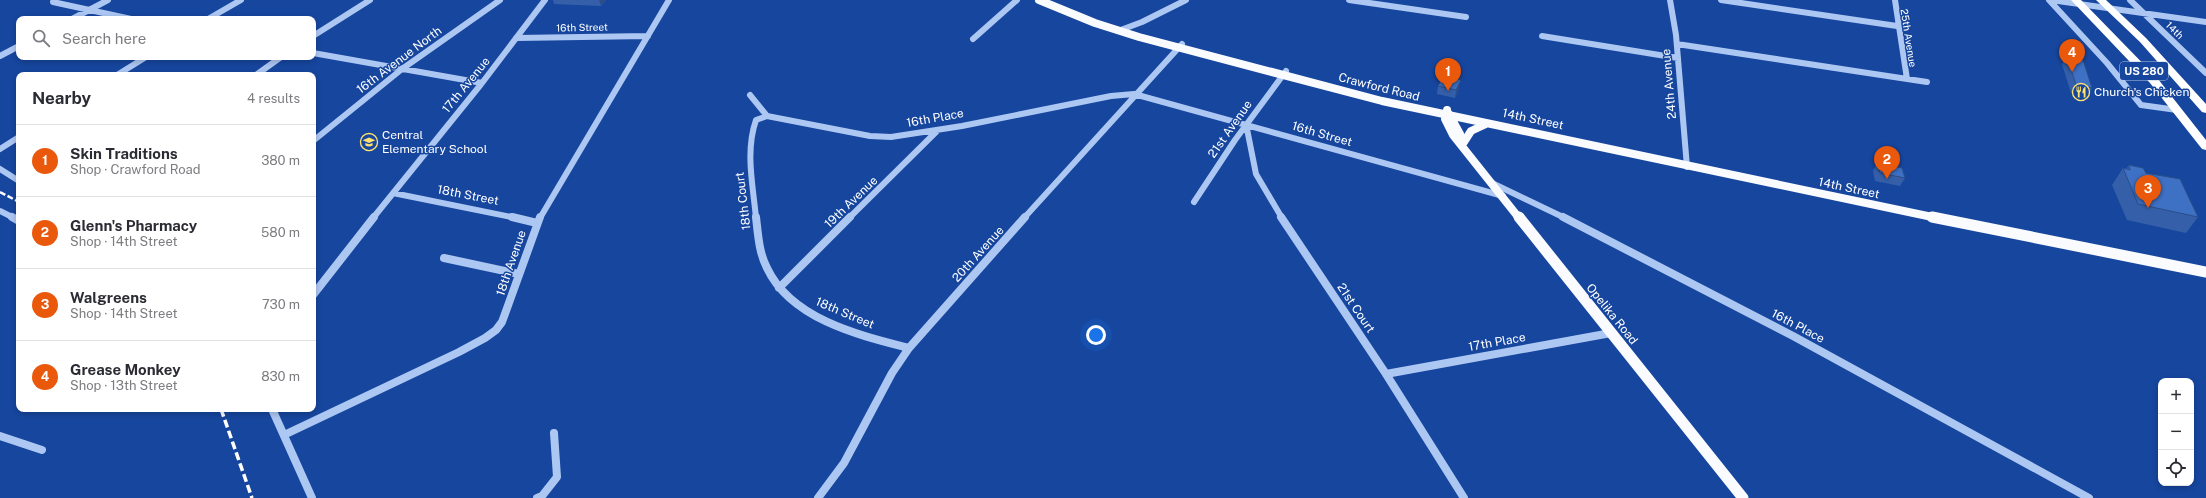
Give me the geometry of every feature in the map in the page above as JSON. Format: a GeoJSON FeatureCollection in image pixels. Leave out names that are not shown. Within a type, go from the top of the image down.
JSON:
{"type":"FeatureCollection","features":[{"type":"Feature","properties":{"kind":"highway","name":"US 280"},"geometry":{"type":"LineString","coordinates":[[2101,0],[2166,64],[2206,110]]}},
{"type":"Feature","properties":{"kind":"highway","name":"US 280"},"geometry":{"type":"LineString","coordinates":[[2078,2],[2126,50],[2206,147]]}},
{"type":"Feature","properties":{"kind":"main road","name":"Crawford Road"},"geometry":{"type":"LineString","coordinates":[[1039,0],[1118,31],[1448,114]]}},
{"type":"Feature","properties":{"kind":"main road","name":"Crawford Road"},"geometry":{"type":"LineString","coordinates":[[1054,0],[1127,29],[1180,46]]}},
{"type":"Feature","properties":{"kind":"main road","name":"Crawford Road"},"geometry":{"type":"LineString","coordinates":[[1284,73],[1418,110],[1480,118],[1488,123]]}},
{"type":"Feature","properties":{"kind":"main road"},"geometry":{"type":"LineString","coordinates":[[1418,110],[1450,130]]}},
{"type":"Feature","properties":{"kind":"main road","name":"Opelika Road"},"geometry":{"type":"LineString","coordinates":[[1448,114],[1445,120],[1450,130],[1743,498]]}},
{"type":"Feature","properties":{"kind":"main road","name":"Opelika Road"},"geometry":{"type":"LineString","coordinates":[[1448,114],[1460,134],[1462,145]]}},
{"type":"Feature","properties":{"kind":"main road","name":"14th Street"},"geometry":{"type":"LineString","coordinates":[[1488,123],[1687,167],[2007,234],[2206,272]]}},
{"type":"Feature","properties":{"kind":"main road"},"geometry":{"type":"LineString","coordinates":[[1462,145],[1467,133],[1473,128],[1488,123]]}},
{"type":"Feature","properties":{"kind":"street"},"geometry":{"type":"LineString","coordinates":[[78,16],[108,0]]}},
{"type":"Feature","properties":{"kind":"street"},"geometry":{"type":"LineString","coordinates":[[213,16],[241,0]]}},
{"type":"Feature","properties":{"kind":"street"},"geometry":{"type":"LineString","coordinates":[[316,34],[370,0]]}},
{"type":"Feature","properties":{"kind":"street","name":"16th Avenue North"},"geometry":{"type":"LineString","coordinates":[[316,139],[402,69],[500,0]]}},
{"type":"Feature","properties":{"kind":"street","name":"17th Avenue"},"geometry":{"type":"LineString","coordinates":[[316,291],[412,168],[482,83],[545,0]]}},
{"type":"Feature","properties":{"kind":"street","name":"18th Avenue"},"geometry":{"type":"LineString","coordinates":[[284,435],[485,338],[496,330],[502,322],[537,222],[669,0]]}},
{"type":"Feature","properties":{"kind":"street"},"geometry":{"type":"LineString","coordinates":[[973,39],[1017,0]]}},
{"type":"Feature","properties":{"kind":"street"},"geometry":{"type":"LineString","coordinates":[[1118,31],[1127,29],[1186,0]]}},
{"type":"Feature","properties":{"kind":"street"},"geometry":{"type":"LineString","coordinates":[[1349,0],[1466,17]]}},
{"type":"Feature","properties":{"kind":"street","name":"24th Avenue"},"geometry":{"type":"LineString","coordinates":[[1670,0],[1678,58],[1687,167]]}},
{"type":"Feature","properties":{"kind":"street"},"geometry":{"type":"LineString","coordinates":[[1721,0],[1897,26]]}},
{"type":"Feature","properties":{"kind":"street","name":"25th Avenue"},"geometry":{"type":"LineString","coordinates":[[1895,0],[1897,26],[1907,79]]}},
{"type":"Feature","properties":{"kind":"street"},"geometry":{"type":"LineString","coordinates":[[2050,0],[2078,2],[2206,22]]}},
{"type":"Feature","properties":{"kind":"street"},"geometry":{"type":"LineString","coordinates":[[2050,0],[2103,58],[2141,105],[2177,110]]}},
{"type":"Feature","properties":{"kind":"street","name":"14th"},"geometry":{"type":"LineString","coordinates":[[2130,0],[2206,73]]}},
{"type":"Feature","properties":{"kind":"street"},"geometry":{"type":"LineString","coordinates":[[53,2],[117,16]]}},
{"type":"Feature","properties":{"kind":"street","name":"16th Street"},"geometry":{"type":"LineString","coordinates":[[516,38],[648,36]]}},
{"type":"Feature","properties":{"kind":"street"},"geometry":{"type":"LineString","coordinates":[[1542,36],[1678,58]]}},
{"type":"Feature","properties":{"kind":"street"},"geometry":{"type":"LineString","coordinates":[[1676,44],[1927,82]]}},
{"type":"Feature","properties":{"kind":"street","name":"20th Avenue"},"geometry":{"type":"LineString","coordinates":[[818,498],[844,463],[892,373],[909,348],[1134,94],[1180,46]]}},
{"type":"Feature","properties":{"kind":"street"},"geometry":{"type":"LineString","coordinates":[[0,56],[16,48]]}},
{"type":"Feature","properties":{"kind":"street"},"geometry":{"type":"LineString","coordinates":[[316,54],[482,83]]}},
{"type":"Feature","properties":{"kind":"street"},"geometry":{"type":"LineString","coordinates":[[123,72],[141,60]]}},
{"type":"Feature","properties":{"kind":"street"},"geometry":{"type":"LineString","coordinates":[[260,72],[277,60]]}},
{"type":"Feature","properties":{"kind":"street","name":"21st Avenue"},"geometry":{"type":"LineString","coordinates":[[1194,202],[1246,124],[1284,73]]}},
{"type":"Feature","properties":{"kind":"street","name":"16th Street"},"geometry":{"type":"LineString","coordinates":[[1134,94],[1503,196]]}},
{"type":"Feature","properties":{"kind":"street","name":"16th Place"},"geometry":{"type":"LineString","coordinates":[[767,116],[880,137],[902,136],[1111,96],[1134,94]]}},
{"type":"Feature","properties":{"kind":"street"},"geometry":{"type":"LineString","coordinates":[[750,95],[767,116]]}},
{"type":"Feature","properties":{"kind":"street","name":"18th Court"},"geometry":{"type":"LineString","coordinates":[[767,116],[756,120],[753,127],[751,153],[752,185],[766,268],[778,288]]}},
{"type":"Feature","properties":{"kind":"street","name":"21st Court"},"geometry":{"type":"LineString","coordinates":[[1246,124],[1256,174],[1263,188],[1308,259],[1386,374],[1464,498]]}},
{"type":"Feature","properties":{"kind":"street","name":"19th Avenue"},"geometry":{"type":"LineString","coordinates":[[778,288],[937,130]]}},
{"type":"Feature","properties":{"kind":"street"},"geometry":{"type":"LineString","coordinates":[[0,149],[16,139]]}},
{"type":"Feature","properties":{"kind":"street"},"geometry":{"type":"LineString","coordinates":[[0,169],[16,179]]}},
{"type":"Feature","properties":{"kind":"street","name":"16th Place"},"geometry":{"type":"LineString","coordinates":[[1492,182],[1686,279],[1908,397],[2089,498]]}},
{"type":"Feature","properties":{"kind":"street","name":"18th Street"},"geometry":{"type":"LineString","coordinates":[[393,193],[537,222]]}},
{"type":"Feature","properties":{"kind":"street"},"geometry":{"type":"LineString","coordinates":[[0,211],[16,219]]}},
{"type":"Feature","properties":{"kind":"street"},"geometry":{"type":"LineString","coordinates":[[444,258],[519,274]]}},
{"type":"Feature","properties":{"kind":"street","name":"18th Street"},"geometry":{"type":"LineString","coordinates":[[778,288],[793,302],[810,312],[861,334],[909,348]]}},
{"type":"Feature","properties":{"kind":"street","name":"17th Place"},"geometry":{"type":"LineString","coordinates":[[1386,374],[1611,333]]}},
{"type":"Feature","properties":{"kind":"street"},"geometry":{"type":"LineString","coordinates":[[273,412],[312,498]]}},
{"type":"Feature","properties":{"kind":"street"},"geometry":{"type":"LineString","coordinates":[[537,498],[542,496],[557,477],[554,433]]}},
{"type":"Feature","properties":{"kind":"street"},"geometry":{"type":"LineString","coordinates":[[0,436],[42,450]]}},
{"type":"Feature","properties":{"kind":"building"},"geometry":{"type":"Polygon","coordinates":[[[2067,57],[2083,60],[2092,88],[2076,85],[2067,57]]]}},
{"type":"Feature","properties":{"kind":"building"},"geometry":{"type":"Polygon","coordinates":[[[1443,76],[1461,80],[1456,90],[1438,86],[1443,76]]]}},
{"type":"Feature","properties":{"kind":"building"},"geometry":{"type":"Polygon","coordinates":[[[1877,163],[1902,168],[1905,178],[1880,173],[1877,163]]]}},
{"type":"Feature","properties":{"kind":"building"},"geometry":{"type":"Polygon","coordinates":[[[2129,165],[2143,168],[2146,173],[2180,179],[2198,217],[2138,204],[2123,168],[2130,170],[2129,165]]]}},
{"type":"Feature","properties":{"kind":"railway"},"geometry":{"type":"LineString","coordinates":[[0,192],[16,200]]}},
{"type":"Feature","properties":{"kind":"railway"},"geometry":{"type":"LineString","coordinates":[[222,412],[252,498]]}},
{"type":"Feature","properties":{"kind":"place","name":"Grease Monkey"},"geometry":{"type":"Point","coordinates":[2072,72]}},
{"type":"Feature","properties":{"kind":"place","name":"Skin Traditions"},"geometry":{"type":"Point","coordinates":[1448,91]}},
{"type":"Feature","properties":{"kind":"place","name":"Church's Chicken"},"geometry":{"type":"Point","coordinates":[2081,92]}},
{"type":"Feature","properties":{"kind":"place","name":"Central Elementary School"},"geometry":{"type":"Point","coordinates":[369,142]}},
{"type":"Feature","properties":{"kind":"place","name":"Glenn's Pharmacy"},"geometry":{"type":"Point","coordinates":[1887,179]}},
{"type":"Feature","properties":{"kind":"place","name":"Walgreens"},"geometry":{"type":"Point","coordinates":[2148,208]}}]}
